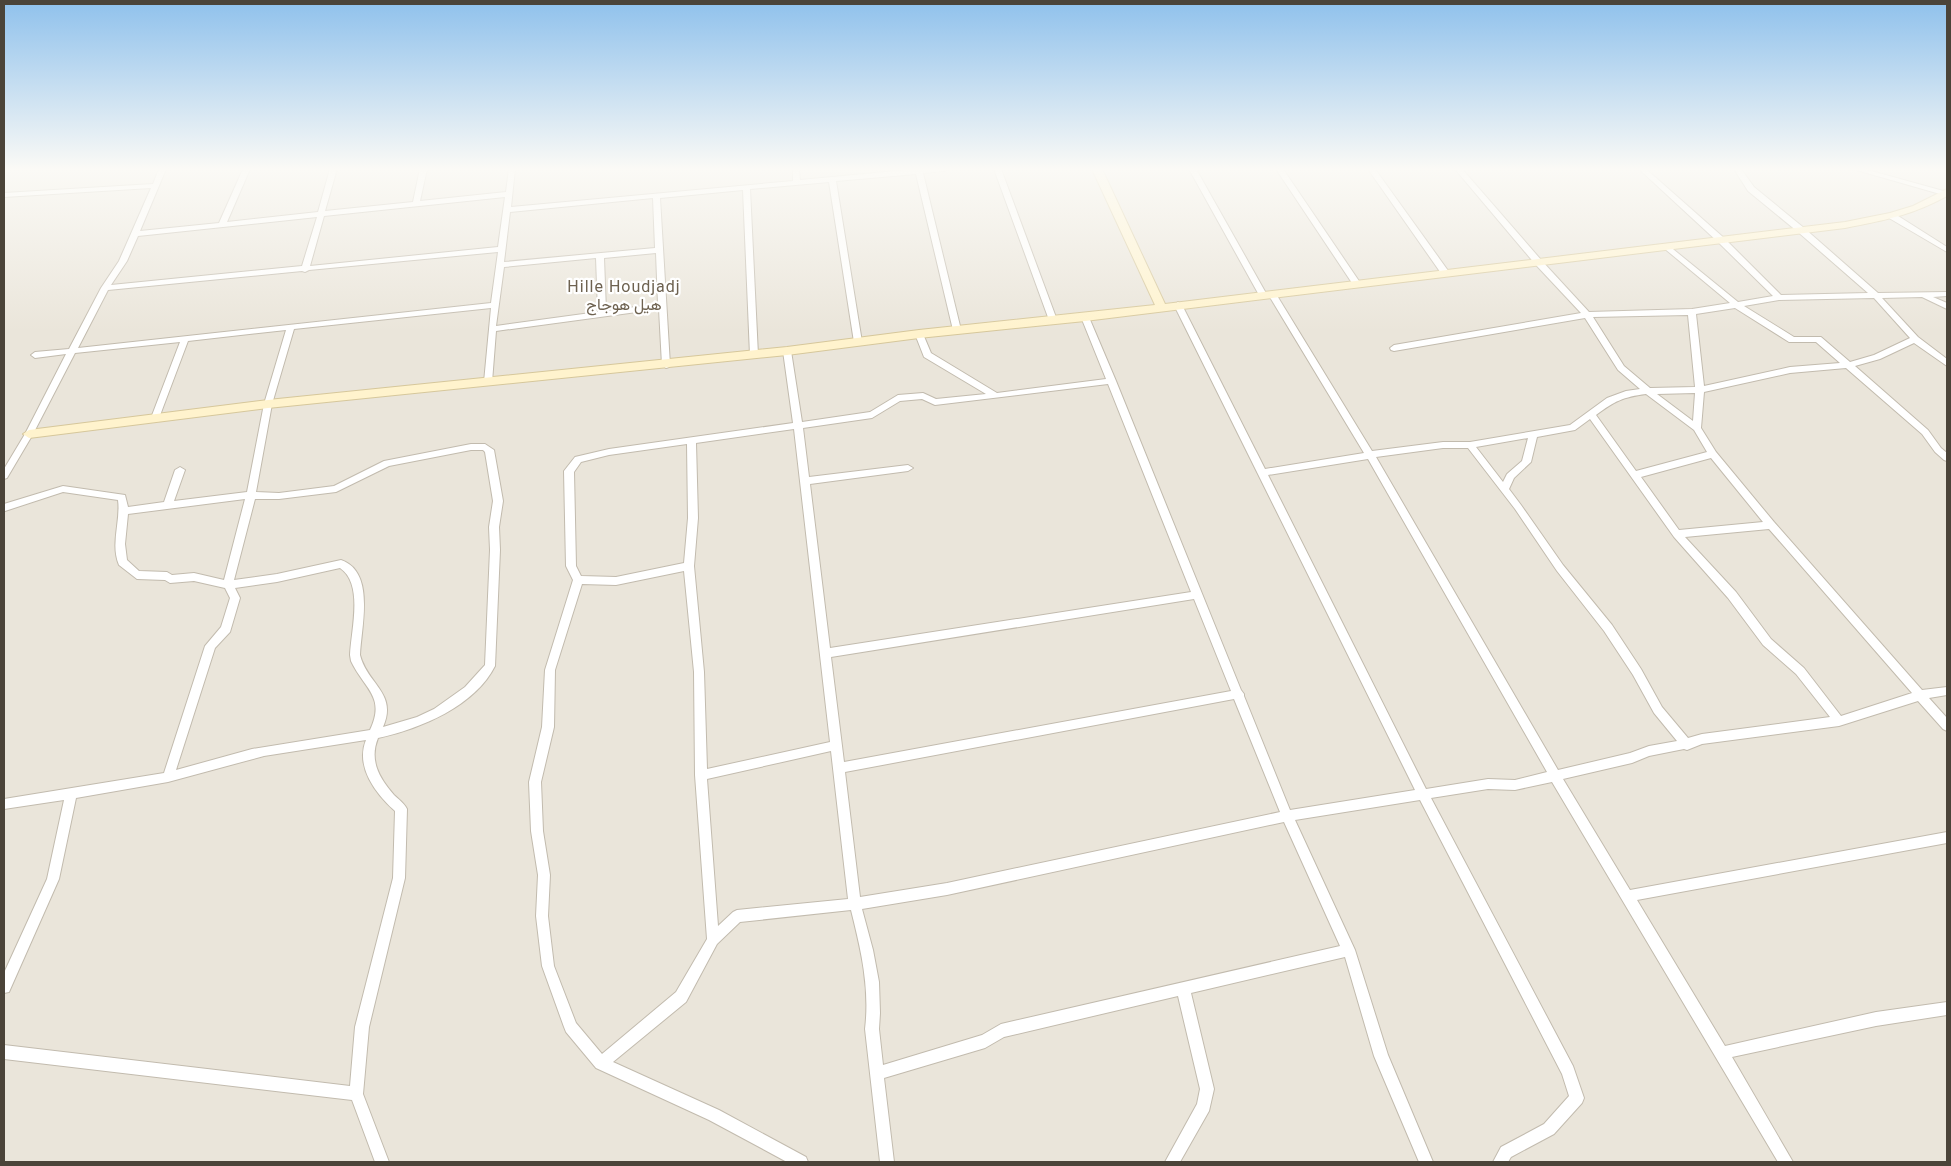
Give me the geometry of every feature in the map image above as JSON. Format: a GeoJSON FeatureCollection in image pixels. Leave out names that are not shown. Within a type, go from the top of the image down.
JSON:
{"type":"FeatureCollection","features":[{"type":"Feature","properties":{"kind":"street"},"geometry":{"type":"LineString","coordinates":[[4,476],[29,434],[105,288],[123,261],[139,223]]}},
{"type":"Feature","properties":{"kind":"street"},"geometry":{"type":"LineString","coordinates":[[134,234],[228,223]]}},
{"type":"Feature","properties":{"kind":"street"},"geometry":{"type":"LineString","coordinates":[[305,270],[317,223]]}},
{"type":"Feature","properties":{"kind":"street"},"geometry":{"type":"LineString","coordinates":[[488,382],[492,329],[505,223]]}},
{"type":"Feature","properties":{"kind":"street"},"geometry":{"type":"LineString","coordinates":[[658,223],[666,365]]}},
{"type":"Feature","properties":{"kind":"street"},"geometry":{"type":"LineString","coordinates":[[748,223],[754,355]]}},
{"type":"Feature","properties":{"kind":"street"},"geometry":{"type":"LineString","coordinates":[[839,223],[858,342]]}},
{"type":"Feature","properties":{"kind":"street"},"geometry":{"type":"LineString","coordinates":[[931,223],[957,330]]}},
{"type":"Feature","properties":{"kind":"street"},"geometry":{"type":"LineString","coordinates":[[1017,223],[1053,320]]}},
{"type":"Feature","properties":{"kind":"street"},"geometry":{"type":"LineString","coordinates":[[1122,223],[1161,307]]}},
{"type":"Feature","properties":{"kind":"street"},"geometry":{"type":"LineString","coordinates":[[1224,223],[1267,295],[1370,455],[1554,774],[1786,1162]]}},
{"type":"Feature","properties":{"kind":"street"},"geometry":{"type":"LineString","coordinates":[[1316,223],[1357,284]]}},
{"type":"Feature","properties":{"kind":"street"},"geometry":{"type":"LineString","coordinates":[[1410,223],[1446,274]]}},
{"type":"Feature","properties":{"kind":"street"},"geometry":{"type":"LineString","coordinates":[[1505,223],[1587,315],[1621,368],[1648,392],[1697,428],[1713,454],[1771,525],[1947,726]]}},
{"type":"Feature","properties":{"kind":"street"},"geometry":{"type":"LineString","coordinates":[[1703,223],[1779,298]]}},
{"type":"Feature","properties":{"kind":"street"},"geometry":{"type":"LineString","coordinates":[[1793,223],[1876,296],[1915,339],[1947,363]]}},
{"type":"Feature","properties":{"kind":"street"},"geometry":{"type":"LineString","coordinates":[[29,434],[268,404],[666,365],[919,334],[1085,317],[1539,263],[1844,223]]}},
{"type":"Feature","properties":{"kind":"street"},"geometry":{"type":"LineString","coordinates":[[1904,223],[1947,250]]}},
{"type":"Feature","properties":{"kind":"street"},"geometry":{"type":"LineString","coordinates":[[1668,247],[1738,306],[1792,340],[1818,339],[1925,432],[1942,449],[1947,458]]}},
{"type":"Feature","properties":{"kind":"street"},"geometry":{"type":"LineString","coordinates":[[105,288],[305,270],[502,249]]}},
{"type":"Feature","properties":{"kind":"street"},"geometry":{"type":"LineString","coordinates":[[501,265],[659,250]]}},
{"type":"Feature","properties":{"kind":"street"},"geometry":{"type":"LineString","coordinates":[[600,257],[602,314]]}},
{"type":"Feature","properties":{"kind":"street"},"geometry":{"type":"LineString","coordinates":[[1394,348],[1587,315],[1692,312],[1779,298],[1947,294]]}},
{"type":"Feature","properties":{"kind":"street"},"geometry":{"type":"LineString","coordinates":[[1924,295],[1947,306]]}},
{"type":"Feature","properties":{"kind":"street"},"geometry":{"type":"LineString","coordinates":[[35,355],[495,305]]}},
{"type":"Feature","properties":{"kind":"street"},"geometry":{"type":"LineString","coordinates":[[1178,305],[1423,794],[1568,1071],[1577,1098],[1549,1129],[1506,1152],[1500,1162]]}},
{"type":"Feature","properties":{"kind":"street"},"geometry":{"type":"LineString","coordinates":[[492,329],[662,306]]}},
{"type":"Feature","properties":{"kind":"street"},"geometry":{"type":"LineString","coordinates":[[1692,312],[1700,390],[1697,428]]}},
{"type":"Feature","properties":{"kind":"street"},"geometry":{"type":"LineString","coordinates":[[1085,317],[1287,816],[1349,950],[1381,1056],[1426,1162]]}},
{"type":"Feature","properties":{"kind":"street"},"geometry":{"type":"LineString","coordinates":[[168,777],[210,646],[226,628],[235,598],[228,585],[251,495],[268,404],[291,327]]}},
{"type":"Feature","properties":{"kind":"street"},"geometry":{"type":"LineString","coordinates":[[919,334],[927,355],[996,396]]}},
{"type":"Feature","properties":{"kind":"street"},"geometry":{"type":"LineString","coordinates":[[156,418],[184,339]]}},
{"type":"Feature","properties":{"kind":"street"},"geometry":{"type":"LineString","coordinates":[[1262,473],[1370,455],[1443,445],[1470,445],[1572,428],[1610,400],[1626,394],[1700,390],[1790,370],[1850,365],[1877,357],[1915,339]]}},
{"type":"Feature","properties":{"kind":"street"},"geometry":{"type":"LineString","coordinates":[[787,351],[798,424],[856,904],[873,981],[874,1015],[872,1028],[887,1162]]}},
{"type":"Feature","properties":{"kind":"street"},"geometry":{"type":"LineString","coordinates":[[800,1162],[714,1115],[601,1063],[571,1026],[548,966],[542,916],[544,875],[537,831],[535,782],[548,727],[550,670],[578,580],[571,566],[570,471],[578,459],[691,440],[872,414],[898,398],[923,396],[936,402],[1112,381]]}},
{"type":"Feature","properties":{"kind":"street"},"geometry":{"type":"LineString","coordinates":[[1591,415],[1677,534],[1732,595],[1767,642],[1800,671],[1840,721]]}},
{"type":"Feature","properties":{"kind":"street"},"geometry":{"type":"LineString","coordinates":[[1504,490],[1510,476],[1526,462],[1532,434]]}},
{"type":"Feature","properties":{"kind":"street"},"geometry":{"type":"LineString","coordinates":[[691,440],[693,518],[689,566],[699,672],[701,775],[712,940]]}},
{"type":"Feature","properties":{"kind":"street"},"geometry":{"type":"LineString","coordinates":[[1470,445],[1518,507],[1560,568],[1608,628],[1637,672],[1658,710],[1686,745]]}},
{"type":"Feature","properties":{"kind":"street"},"geometry":{"type":"LineString","coordinates":[[4,804],[168,777],[262,752],[374,734],[422,721],[469,691],[486,676],[490,666],[495,550],[494,527],[498,501],[489,450],[485,447],[471,447],[387,463],[336,489],[279,496],[251,495],[124,511]]}},
{"type":"Feature","properties":{"kind":"street"},"geometry":{"type":"LineString","coordinates":[[1634,475],[1713,454]]}},
{"type":"Feature","properties":{"kind":"street"},"geometry":{"type":"LineString","coordinates":[[805,481],[908,468]]}},
{"type":"Feature","properties":{"kind":"street"},"geometry":{"type":"LineString","coordinates":[[168,505],[180,470]]}},
{"type":"Feature","properties":{"kind":"street"},"geometry":{"type":"LineString","coordinates":[[4,508],[63,489],[122,497],[124,511],[120,544],[122,562],[137,575],[167,576],[170,579],[194,577],[228,585],[277,578],[341,564],[350,568],[357,577],[358,606],[355,657],[382,704],[382,718],[368,752],[371,769],[387,798],[401,809],[400,878],[362,1027],[356,1094],[382,1162]]}},
{"type":"Feature","properties":{"kind":"street"},"geometry":{"type":"LineString","coordinates":[[1677,534],[1771,525]]}},
{"type":"Feature","properties":{"kind":"street"},"geometry":{"type":"LineString","coordinates":[[578,580],[616,581],[689,566]]}},
{"type":"Feature","properties":{"kind":"street"},"geometry":{"type":"LineString","coordinates":[[826,653],[1196,595]]}},
{"type":"Feature","properties":{"kind":"street"},"geometry":{"type":"LineString","coordinates":[[601,1063],[681,997],[712,940],[737,916],[856,904],[947,889],[1287,816],[1488,784],[1515,785],[1554,774],[1632,758],[1644,751],[1686,745],[1702,739],[1840,721],[1921,696],[1947,691]]}},
{"type":"Feature","properties":{"kind":"street"},"geometry":{"type":"LineString","coordinates":[[839,768],[1239,694]]}},
{"type":"Feature","properties":{"kind":"street"},"geometry":{"type":"LineString","coordinates":[[701,775],[836,745]]}},
{"type":"Feature","properties":{"kind":"street"},"geometry":{"type":"LineString","coordinates":[[4,987],[53,879],[72,793]]}},
{"type":"Feature","properties":{"kind":"street"},"geometry":{"type":"LineString","coordinates":[[1628,896],[1947,837]]}},
{"type":"Feature","properties":{"kind":"street"},"geometry":{"type":"LineString","coordinates":[[876,1073],[985,1041],[1001,1031],[1349,950]]}},
{"type":"Feature","properties":{"kind":"street"},"geometry":{"type":"LineString","coordinates":[[1170,1162],[1204,1106],[1207,1089],[1183,989]]}},
{"type":"Feature","properties":{"kind":"street"},"geometry":{"type":"LineString","coordinates":[[1722,1053],[1876,1019],[1947,1009]]}},
{"type":"Feature","properties":{"kind":"street"},"geometry":{"type":"LineString","coordinates":[[4,1052],[356,1094]]}},
{"type":"Feature","properties":{"kind":"shaded area"},"geometry":{"type":"Polygon","coordinates":[[[4,223],[1947,223],[1947,1162],[4,1162],[4,223]]]}},
{"type":"Feature","properties":{"kind":"district","name":"Hille Houdjadj هيل هوجاج"},"geometry":{"type":"Point","coordinates":[624,295]}}]}
